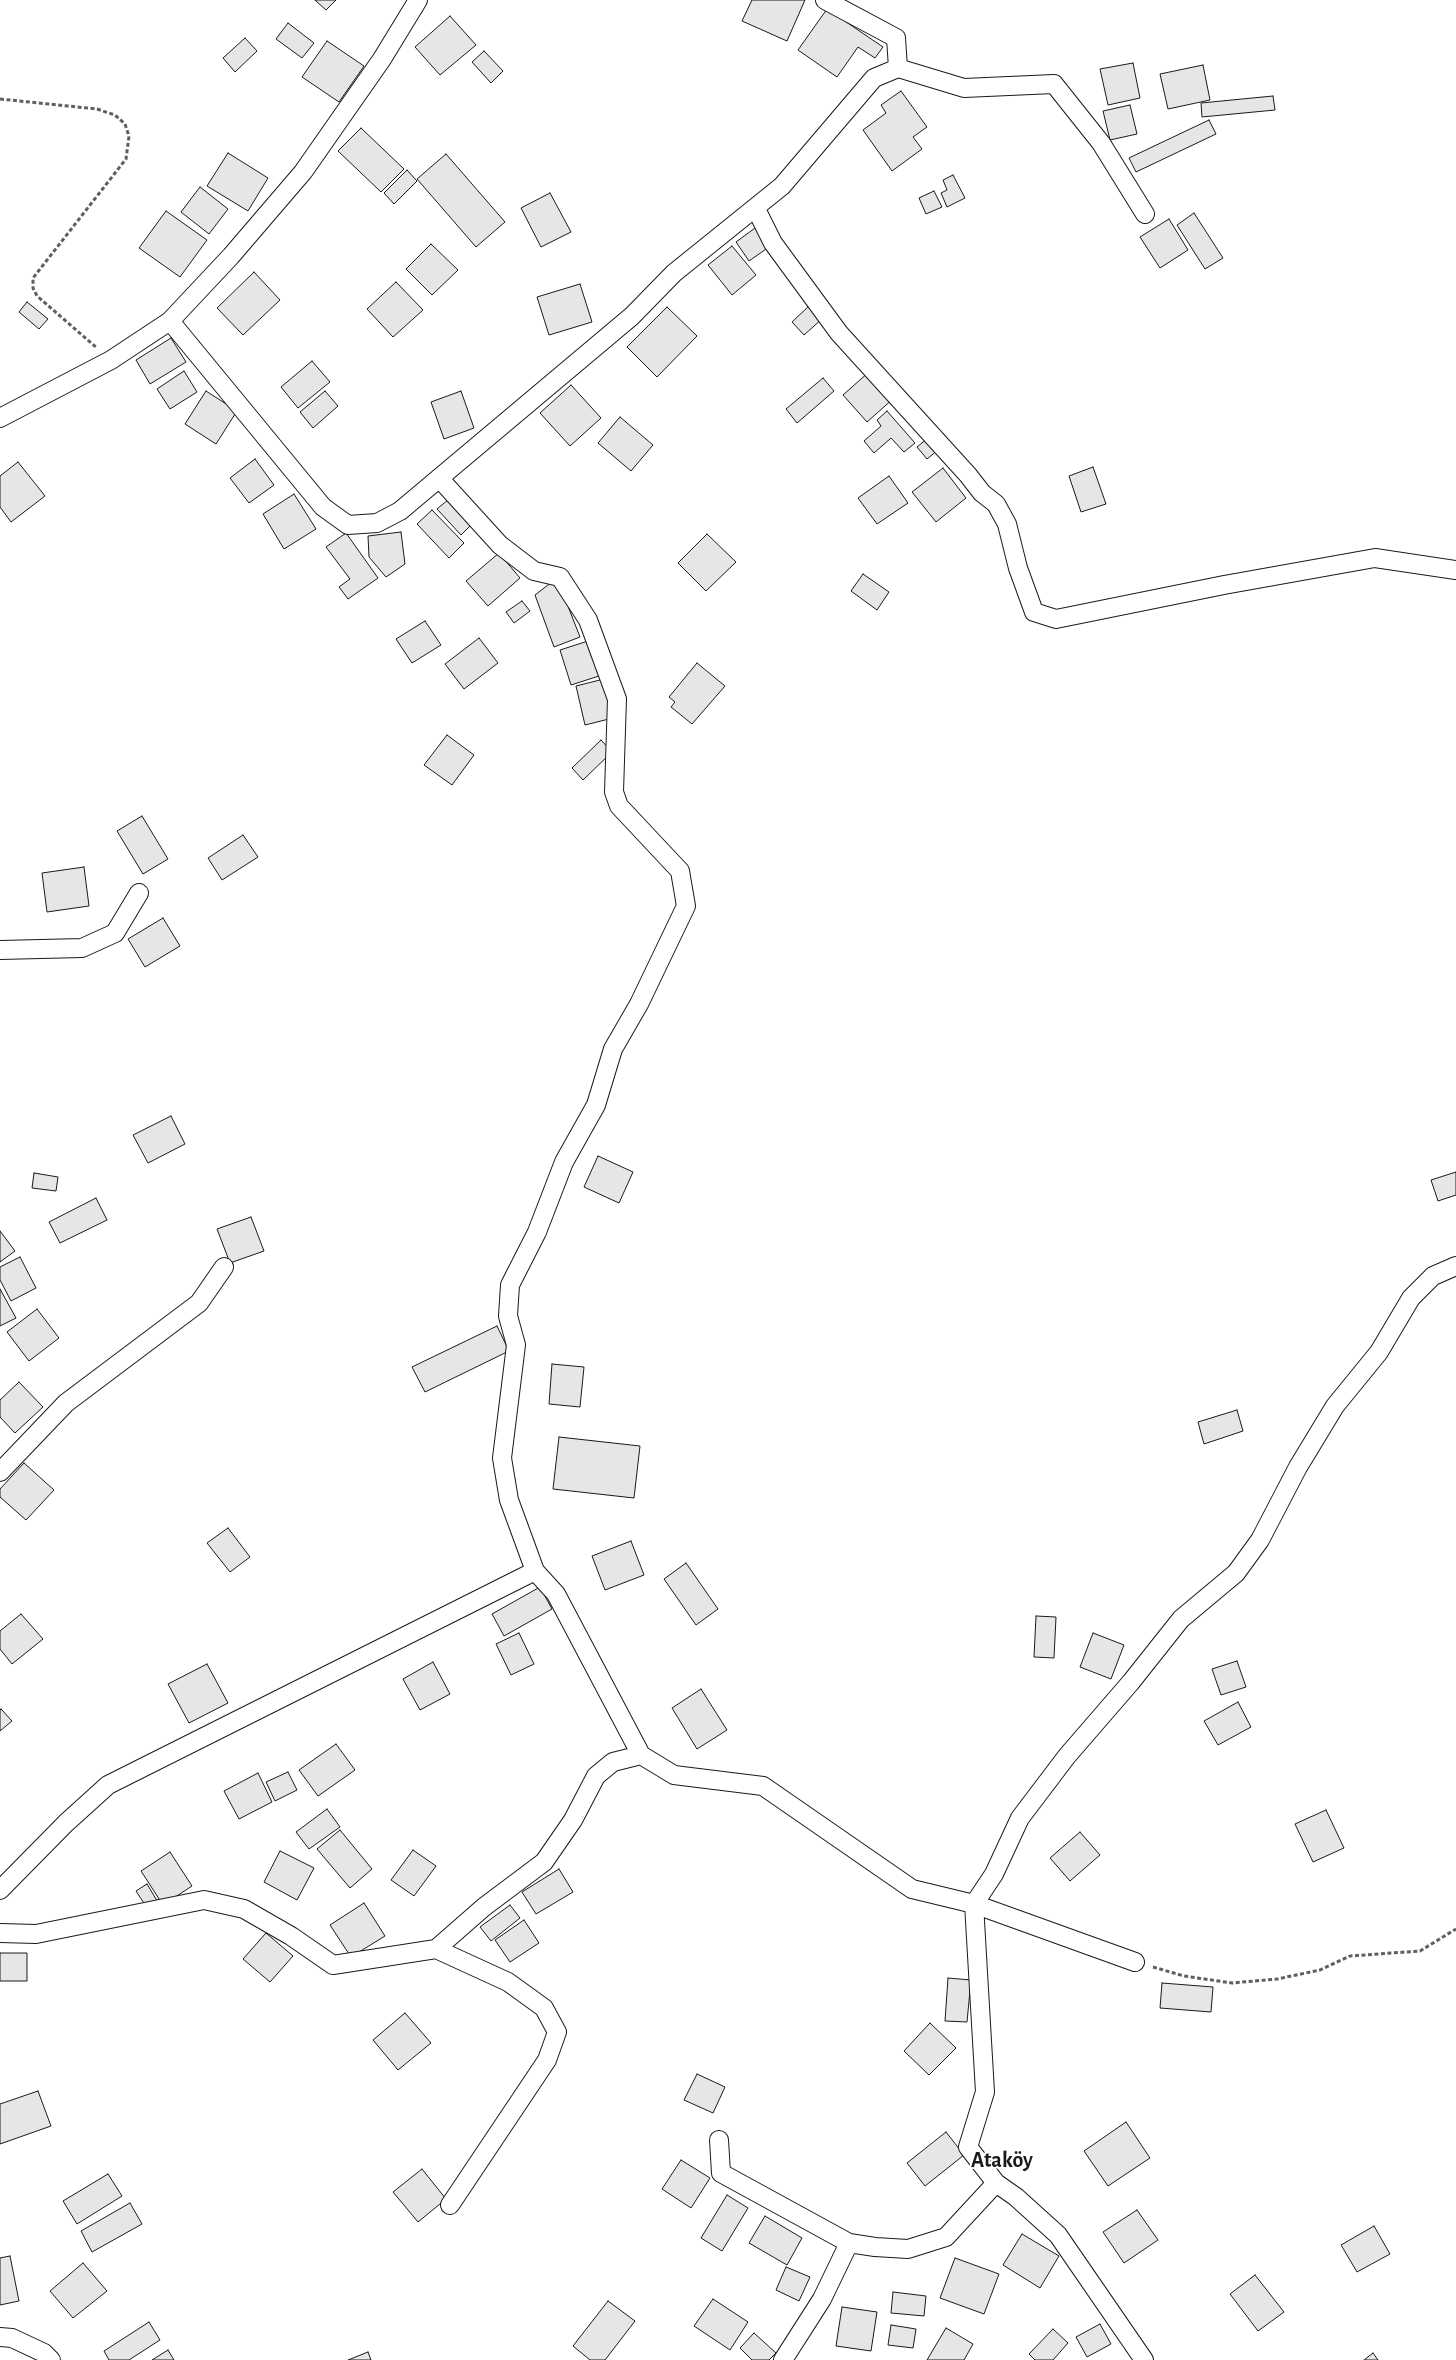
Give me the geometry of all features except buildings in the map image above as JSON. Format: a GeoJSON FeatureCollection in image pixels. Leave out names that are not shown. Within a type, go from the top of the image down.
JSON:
{"type":"FeatureCollection","features":[{"type":"Feature","properties":{"kind":"street"},"geometry":{"type":"LineString","coordinates":[[0,418],[111,360],[170,321],[231,256],[303,172],[382,59],[418,0]]}},
{"type":"Feature","properties":{"kind":"street"},"geometry":{"type":"LineString","coordinates":[[825,0],[896,38],[898,68]]}},
{"type":"Feature","properties":{"kind":"street"},"geometry":{"type":"LineString","coordinates":[[170,321],[323,507],[348,525],[377,523],[400,511],[632,316],[674,273],[756,209],[782,186],[874,78],[898,68],[964,88],[1054,84],[1101,143],[1146,214]]}},
{"type":"Feature","properties":{"kind":"street"},"geometry":{"type":"LineString","coordinates":[[756,209],[773,243],[839,333],[968,475],[982,493],[996,504],[1007,524],[1018,568],[1034,612],[1056,619],[1224,584],[1375,558],[1456,570]]}},
{"type":"Feature","properties":{"kind":"street"},"geometry":{"type":"LineString","coordinates":[[439,478],[500,545],[534,571],[560,576],[588,620],[617,699],[614,792],[619,806],[680,871],[686,906],[639,1004],[613,1050],[596,1105],[564,1162],[537,1232],[510,1285],[508,1316],[516,1345],[502,1458],[509,1500],[535,1571],[556,1594],[640,1756],[674,1775],[763,1786],[912,1889],[974,1904],[1135,1962]]}},
{"type":"Feature","properties":{"kind":"street"},"geometry":{"type":"LineString","coordinates":[[0,950],[82,948],[114,933],[139,893]]}},
{"type":"Feature","properties":{"kind":"street"},"geometry":{"type":"LineString","coordinates":[[1144,2360],[1058,2236],[1016,2198],[996,2183],[968,2147],[985,2092],[974,1904],[994,1874],[1020,1818],[1067,1756],[1131,1682],[1181,1619],[1236,1573],[1260,1540],[1298,1467],[1335,1406],[1379,1352],[1411,1298],[1433,1276],[1456,1266]]}},
{"type":"Feature","properties":{"kind":"street"},"geometry":{"type":"LineString","coordinates":[[0,1472],[66,1403],[199,1303],[224,1267]]}},
{"type":"Feature","properties":{"kind":"street"},"geometry":{"type":"LineString","coordinates":[[0,1890],[66,1823],[108,1785],[535,1571]]}},
{"type":"Feature","properties":{"kind":"street"},"geometry":{"type":"LineString","coordinates":[[0,1933],[36,1934],[204,1900],[244,1909],[290,1936],[333,1965],[436,1949],[484,1907],[544,1862],[573,1820],[596,1776],[613,1762],[640,1756]]}},
{"type":"Feature","properties":{"kind":"street"},"geometry":{"type":"LineString","coordinates":[[436,1949],[508,1982],[544,2008],[557,2032],[547,2060],[450,2205]]}},
{"type":"Feature","properties":{"kind":"street"},"geometry":{"type":"LineString","coordinates":[[719,2140],[720,2173],[849,2242],[908,2249],[946,2237],[996,2183]]}},
{"type":"Feature","properties":{"kind":"street"},"geometry":{"type":"LineString","coordinates":[[783,2360],[822,2299],[849,2242]]}},
{"type":"Feature","properties":{"kind":"street"},"geometry":{"type":"LineString","coordinates":[[0,2338],[12,2338],[44,2353],[51,2360]]}},
{"type":"Feature","properties":{"kind":"path"},"geometry":{"type":"LineString","coordinates":[[0,99],[97,109],[115,115],[125,124],[129,136],[126,159],[33,278],[33,288],[37,296],[111,360]]}},
{"type":"Feature","properties":{"kind":"path"},"geometry":{"type":"LineString","coordinates":[[1135,1962],[1184,1976],[1232,1983],[1277,1979],[1320,1970],[1350,1956],[1420,1951],[1456,1929]]}},
{"type":"Feature","properties":{"kind":"district","name":"Ataköy"},"geometry":{"type":"Point","coordinates":[1002,2160]}}]}
